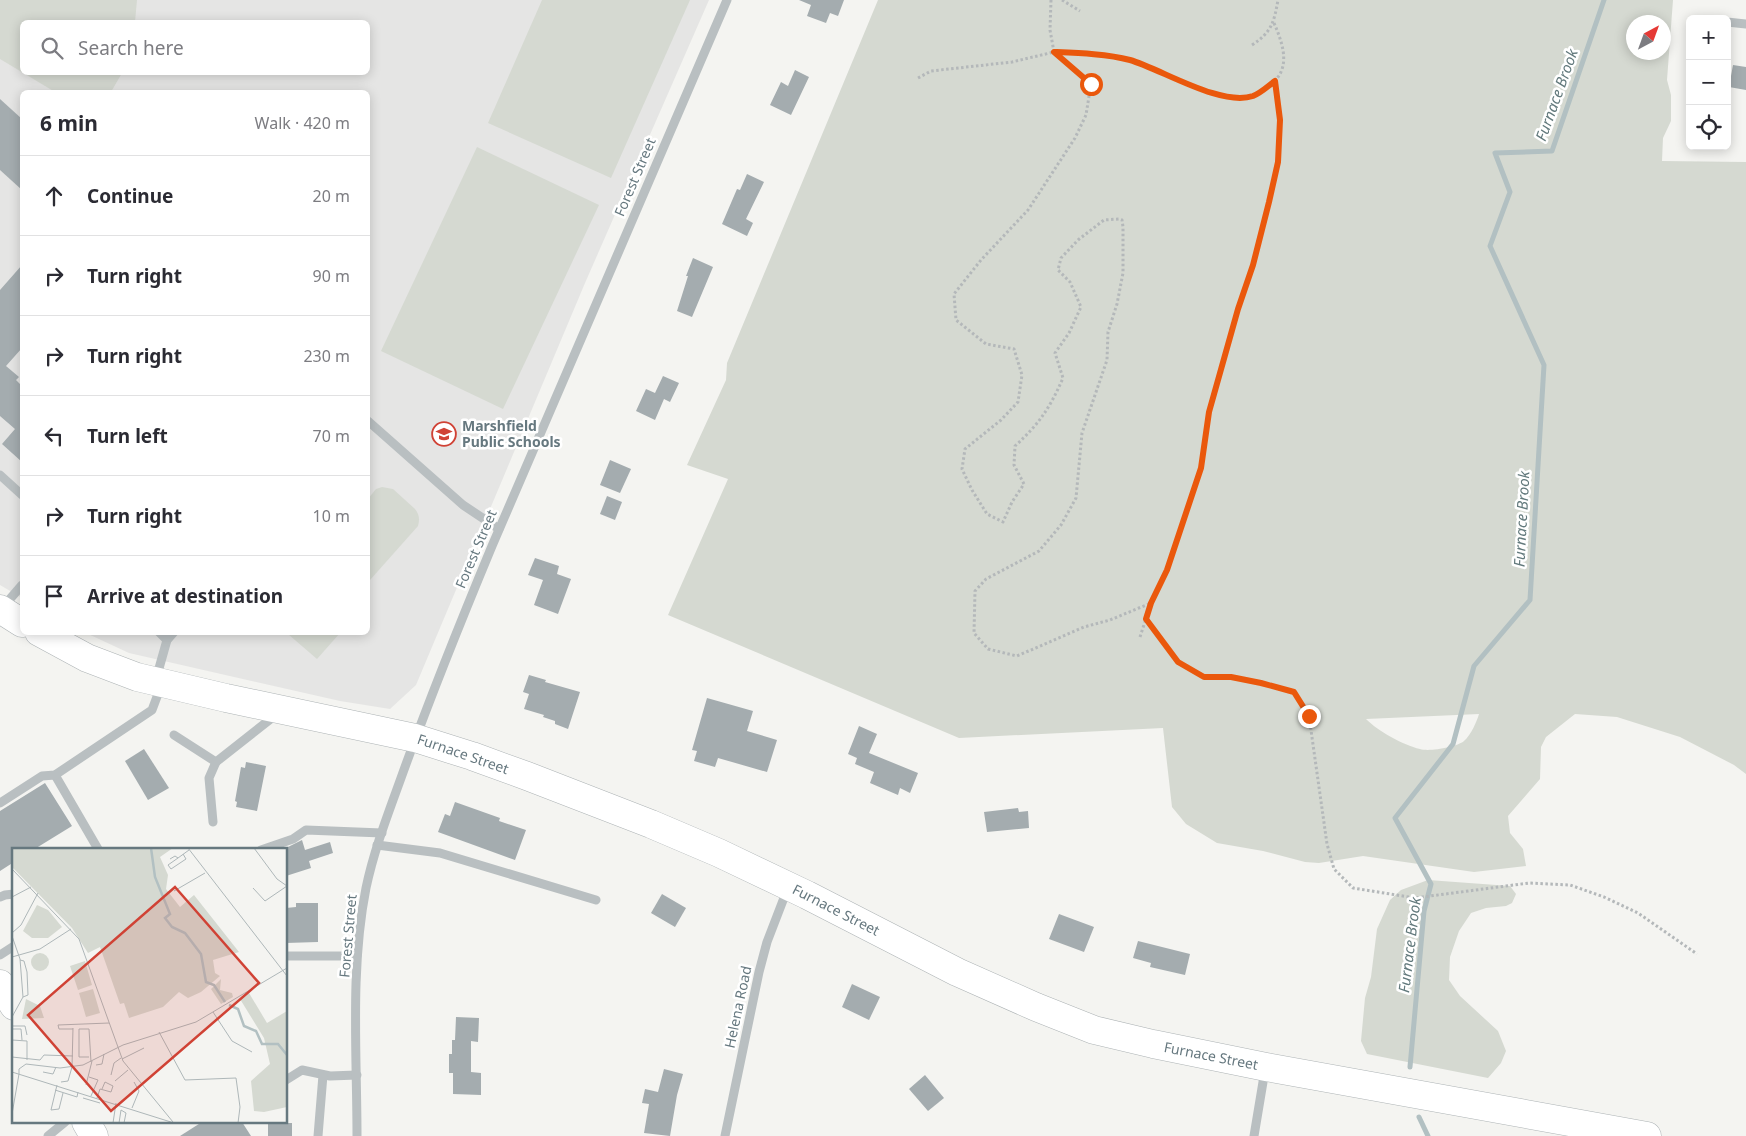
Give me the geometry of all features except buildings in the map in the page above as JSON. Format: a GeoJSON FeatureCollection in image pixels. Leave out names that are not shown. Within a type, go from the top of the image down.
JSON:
{"type":"FeatureCollection","features":[{"type":"Feature","properties":{"kind":"main road"},"geometry":{"type":"LineString","coordinates":[[0,609],[20,622]]}},
{"type":"Feature","properties":{"kind":"main road","name":"Furnace Street"},"geometry":{"type":"LineString","coordinates":[[44,635],[64,647],[103,665],[159,683],[415,738],[472,756],[651,824],[719,853],[929,958],[1067,1020],[1094,1030],[1123,1038],[1266,1067],[1647,1136]]}},
{"type":"Feature","properties":{"kind":"main road"},"geometry":{"type":"LineString","coordinates":[[87,1124],[94,1136]]}},
{"type":"Feature","properties":{"kind":"street","name":"Forest Street"},"geometry":{"type":"LineString","coordinates":[[357,1136],[357,956],[366,886],[378,845],[415,738],[453,638],[727,0]]}},
{"type":"Feature","properties":{"kind":"street"},"geometry":{"type":"LineString","coordinates":[[1731,22],[1746,24]]}},
{"type":"Feature","properties":{"kind":"street"},"geometry":{"type":"LineString","coordinates":[[370,423],[463,505],[499,530]]}},
{"type":"Feature","properties":{"kind":"street"},"geometry":{"type":"LineString","coordinates":[[0,475],[20,493]]}},
{"type":"Feature","properties":{"kind":"street"},"geometry":{"type":"LineString","coordinates":[[0,609],[20,586]]}},
{"type":"Feature","properties":{"kind":"street"},"geometry":{"type":"LineString","coordinates":[[162,635],[167,640]]}},
{"type":"Feature","properties":{"kind":"street"},"geometry":{"type":"LineString","coordinates":[[0,803],[42,776],[55,775],[152,710],[167,640],[171,635]]}},
{"type":"Feature","properties":{"kind":"street"},"geometry":{"type":"LineString","coordinates":[[213,822],[209,778],[216,762],[283,709]]}},
{"type":"Feature","properties":{"kind":"street"},"geometry":{"type":"LineString","coordinates":[[174,734],[216,762]]}},
{"type":"Feature","properties":{"kind":"street"},"geometry":{"type":"LineString","coordinates":[[55,775],[97,848]]}},
{"type":"Feature","properties":{"kind":"street"},"geometry":{"type":"LineString","coordinates":[[267,848],[293,839],[306,830],[382,833]]}},
{"type":"Feature","properties":{"kind":"street"},"geometry":{"type":"LineString","coordinates":[[378,845],[440,853],[596,900]]}},
{"type":"Feature","properties":{"kind":"street","name":"Helena Road"},"geometry":{"type":"LineString","coordinates":[[725,1136],[761,964],[767,942],[788,886]]}},
{"type":"Feature","properties":{"kind":"street"},"geometry":{"type":"LineString","coordinates":[[0,897],[5,894],[12,894]]}},
{"type":"Feature","properties":{"kind":"street"},"geometry":{"type":"LineString","coordinates":[[0,955],[12,947]]}},
{"type":"Feature","properties":{"kind":"street"},"geometry":{"type":"LineString","coordinates":[[288,956],[357,956]]}},
{"type":"Feature","properties":{"kind":"street"},"geometry":{"type":"LineString","coordinates":[[1254,1136],[1266,1067]]}},
{"type":"Feature","properties":{"kind":"street"},"geometry":{"type":"LineString","coordinates":[[288,1079],[302,1070],[330,1076],[357,1075]]}},
{"type":"Feature","properties":{"kind":"street"},"geometry":{"type":"LineString","coordinates":[[318,1136],[323,1074]]}},
{"type":"Feature","properties":{"kind":"street"},"geometry":{"type":"LineString","coordinates":[[48,1136],[63,1124]]}},
{"type":"Feature","properties":{"kind":"path"},"geometry":{"type":"LineString","coordinates":[[1051,0],[1050,30],[1054,52],[1091,84],[1086,115],[1075,138],[1028,210],[981,260],[954,294],[956,320],[986,344],[1014,349],[1022,376],[1018,402],[1001,420],[965,449],[962,469],[987,514],[1003,522],[1012,502],[1024,484],[1014,465],[1015,446],[1033,429],[1051,405],[1063,378],[1055,353],[1069,334],[1081,307],[1070,282],[1058,270],[1062,258],[1078,240],[1104,220],[1119,219],[1122,220],[1123,227],[1122,273],[1117,304],[1108,332],[1106,360],[1082,433],[1076,498],[1062,525],[1039,551],[986,578],[975,591],[974,633],[988,649],[1017,656],[1084,626],[1110,620],[1151,603]]}},
{"type":"Feature","properties":{"kind":"path"},"geometry":{"type":"LineString","coordinates":[[1062,0],[1080,11]]}},
{"type":"Feature","properties":{"kind":"path"},"geometry":{"type":"LineString","coordinates":[[1252,45],[1263,38],[1274,23],[1278,0]]}},
{"type":"Feature","properties":{"kind":"path"},"geometry":{"type":"LineString","coordinates":[[918,78],[931,71],[1012,62],[1054,52],[1082,53],[1130,60],[1183,83],[1229,97],[1251,97],[1275,81],[1284,69],[1283,46],[1274,23]]}},
{"type":"Feature","properties":{"kind":"path"},"geometry":{"type":"LineString","coordinates":[[1140,637],[1151,603],[1167,570],[1201,468],[1209,412],[1238,309],[1253,265],[1269,202],[1278,162],[1280,120],[1275,81]]}},
{"type":"Feature","properties":{"kind":"path"},"geometry":{"type":"LineString","coordinates":[[1146,619],[1178,662],[1204,677],[1231,677],[1294,692],[1309,716],[1327,844],[1334,869],[1352,888],[1415,898],[1529,883],[1570,885],[1604,897],[1638,913],[1697,954]]}},
{"type":"Feature","properties":{"kind":"shaded area","name":"Marshfield Public Schools"},"geometry":{"type":"Polygon","coordinates":[[[0,0],[709,0],[585,283],[416,685],[390,709],[340,701],[129,653],[90,635],[370,635],[370,90],[20,90],[20,597],[0,585],[0,0]]]}},
{"type":"Feature","properties":{"kind":"shaded area"},"geometry":{"type":"Polygon","coordinates":[[[0,0],[137,0],[135,20],[20,20],[20,71],[0,59],[0,0]]]}},
{"type":"Feature","properties":{"kind":"shaded area"},"geometry":{"type":"Polygon","coordinates":[[[542,0],[690,0],[611,178],[488,123],[542,0]]]}},
{"type":"Feature","properties":{"kind":"shaded area"},"geometry":{"type":"Polygon","coordinates":[[[878,0],[1673,0],[1671,27],[1671,15],[1626,15],[1626,60],[1668,60],[1667,80],[1671,95],[1671,121],[1663,138],[1662,161],[1746,162],[1746,774],[1734,765],[1680,737],[1617,717],[1575,714],[1546,737],[1541,747],[1540,779],[1508,816],[1510,833],[1523,849],[1526,866],[1474,872],[1363,856],[1319,863],[1305,862],[1263,851],[1217,843],[1186,824],[1172,807],[1163,728],[959,738],[668,615],[728,479],[687,465],[726,380],[727,363],[878,0]],[[1479,714],[1366,719],[1384,733],[1413,747],[1424,750],[1449,747],[1464,741],[1479,714]]]}},
{"type":"Feature","properties":{"kind":"shaded area"},"geometry":{"type":"Polygon","coordinates":[[[27,75],[121,75],[112,90],[52,90],[27,75]]]}},
{"type":"Feature","properties":{"kind":"shaded area"},"geometry":{"type":"Polygon","coordinates":[[[477,147],[599,205],[503,409],[381,351],[477,147]]]}},
{"type":"Feature","properties":{"kind":"shaded area"},"geometry":{"type":"Polygon","coordinates":[[[382,487],[393,489],[415,509],[419,517],[419,523],[370,580],[370,496],[376,489],[382,487]]]}},
{"type":"Feature","properties":{"kind":"shaded area"},"geometry":{"type":"Polygon","coordinates":[[[289,635],[338,635],[317,659],[289,635]]]}},
{"type":"Feature","properties":{"kind":"shaded area"},"geometry":{"type":"Polygon","coordinates":[[[1428,880],[1510,886],[1516,894],[1512,903],[1506,906],[1486,908],[1471,913],[1459,931],[1450,957],[1449,980],[1460,996],[1498,1031],[1506,1051],[1501,1063],[1488,1078],[1367,1054],[1361,1041],[1365,998],[1371,977],[1377,929],[1390,900],[1401,890],[1428,880]]]}},
{"type":"Feature","properties":{"kind":"waterway","name":"Furnace Brook"},"geometry":{"type":"LineString","coordinates":[[1410,1067],[1424,911],[1431,884],[1395,818],[1453,744],[1474,666],[1530,600],[1544,365],[1490,246],[1510,192],[1495,153],[1552,151],[1604,0]]}},
{"type":"Feature","properties":{"kind":"waterway","name":"Furnace Brook"},"geometry":{"type":"LineString","coordinates":[[1419,1117],[1428,1136]]}},
{"type":"Feature","properties":{"kind":"place","name":"Marshfield Public Schools"},"geometry":{"type":"Point","coordinates":[444,434]}},
{"type":"Feature","properties":{"kind":"route"},"geometry":{"type":"LineString","coordinates":[[1091,84],[1054,52],[1082,53],[1130,60],[1183,83],[1229,97],[1251,97],[1275,81],[1280,120],[1278,162],[1269,202],[1253,265],[1238,309],[1209,412],[1201,468],[1167,570],[1151,603],[1146,619],[1178,662],[1204,677],[1231,677],[1294,692],[1309,716]]}}]}
